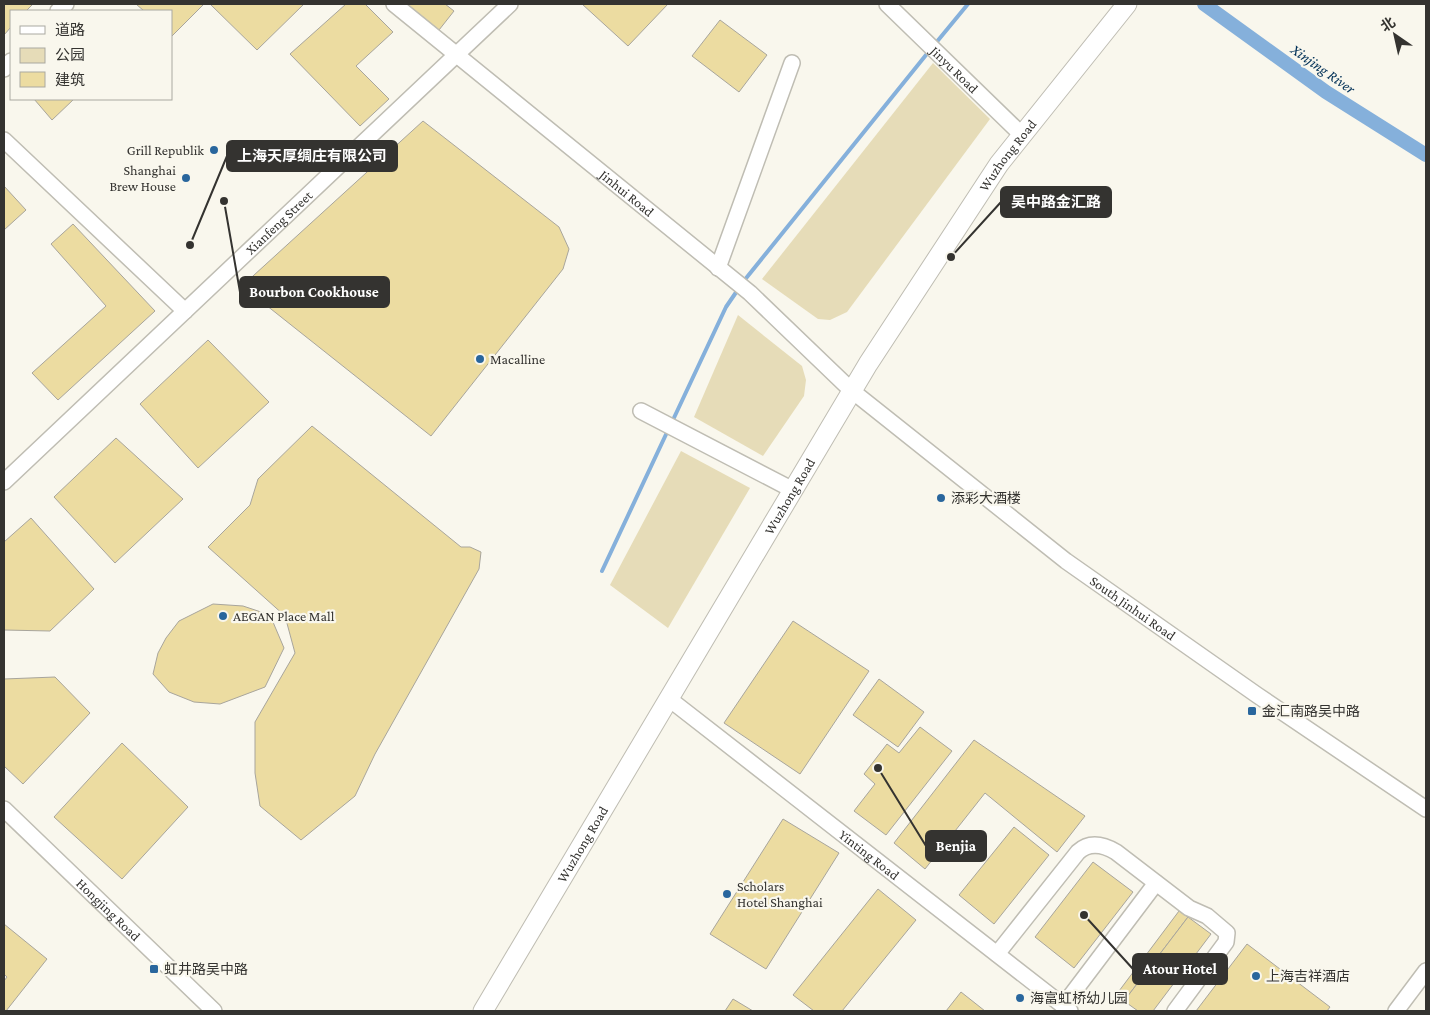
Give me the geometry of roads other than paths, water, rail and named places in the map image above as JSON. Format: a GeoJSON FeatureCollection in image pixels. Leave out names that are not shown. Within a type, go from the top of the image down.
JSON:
{"type":"FeatureCollection","features":[{"type":"Feature","properties":{"kind":"main road","name":"Wuzhong Road"},"geometry":{"type":"LineString","coordinates":[[483,1011],[851,390],[942,250],[1021,134],[1127,4]]}},
{"type":"Feature","properties":{"kind":"street","name":"Jinhui Road"},"geometry":{"type":"LineString","coordinates":[[394,4],[750,293],[851,390]]}},
{"type":"Feature","properties":{"kind":"street","name":"Xianfeng Street"},"geometry":{"type":"LineString","coordinates":[[4,482],[510,4]]}},
{"type":"Feature","properties":{"kind":"street","name":"Jinyu Road"},"geometry":{"type":"LineString","coordinates":[[887,4],[1021,134]]}},
{"type":"Feature","properties":{"kind":"street"},"geometry":{"type":"LineString","coordinates":[[723,271],[792,63]]}},
{"type":"Feature","properties":{"kind":"street"},"geometry":{"type":"LineString","coordinates":[[4,140],[185,311]]}},
{"type":"Feature","properties":{"kind":"street","name":"South Jinhui Road"},"geometry":{"type":"LineString","coordinates":[[851,390],[1066,561],[1257,695],[1426,809]]}},
{"type":"Feature","properties":{"kind":"street"},"geometry":{"type":"LineString","coordinates":[[644,413],[793,490]]}},
{"type":"Feature","properties":{"kind":"street","name":"Yinting Road"},"geometry":{"type":"LineString","coordinates":[[668,698],[1066,1008]]}},
{"type":"Feature","properties":{"kind":"street","name":"Hongjing Road"},"geometry":{"type":"LineString","coordinates":[[4,809],[214,1011]]}},
{"type":"Feature","properties":{"kind":"street"},"geometry":{"type":"LineString","coordinates":[[997,954],[1083,848],[1092,845],[1106,846],[1189,908],[1207,916],[1228,933],[1226,942],[1175,1011]]}},
{"type":"Feature","properties":{"kind":"street"},"geometry":{"type":"LineString","coordinates":[[1066,1008],[1156,883]]}},
{"type":"Feature","properties":{"kind":"street"},"geometry":{"type":"LineString","coordinates":[[1396,1011],[1426,971]]}},
{"type":"Feature","properties":{"kind":"waterway"},"geometry":{"type":"LineString","coordinates":[[935,44],[968,4]]}},
{"type":"Feature","properties":{"kind":"waterway","name":"Xinjing River"},"geometry":{"type":"LineString","coordinates":[[1204,4],[1326,92],[1426,155]]}},
{"type":"Feature","properties":{"kind":"waterway"},"geometry":{"type":"LineString","coordinates":[[743,282],[930,50]]}},
{"type":"Feature","properties":{"kind":"waterway"},"geometry":{"type":"LineString","coordinates":[[672,422],[726,307],[739,288]]}},
{"type":"Feature","properties":{"kind":"waterway"},"geometry":{"type":"LineString","coordinates":[[602,571],[669,428]]}},
{"type":"Feature","properties":{"kind":"place","name":"Grill Republik"},"geometry":{"type":"Point","coordinates":[214,150]}},
{"type":"Feature","properties":{"kind":"place","name":"Shanghai Brew House"},"geometry":{"type":"Point","coordinates":[186,178]}},
{"type":"Feature","properties":{"kind":"place","name":"Bourbon Cookhouse"},"geometry":{"type":"Point","coordinates":[224,201]}},
{"type":"Feature","properties":{"kind":"place","name":"上海天厚绸庄有限公司"},"geometry":{"type":"Point","coordinates":[190,245]}},
{"type":"Feature","properties":{"kind":"place","name":"吴中路金汇路"},"geometry":{"type":"Point","coordinates":[951,257]}},
{"type":"Feature","properties":{"kind":"place","name":"Macalline"},"geometry":{"type":"Point","coordinates":[480,359]}},
{"type":"Feature","properties":{"kind":"place","name":"添彩大酒楼"},"geometry":{"type":"Point","coordinates":[941,498]}},
{"type":"Feature","properties":{"kind":"place","name":"AEGAN Place Mall"},"geometry":{"type":"Point","coordinates":[223,616]}},
{"type":"Feature","properties":{"kind":"place","name":"金汇南路吴中路"},"geometry":{"type":"Point","coordinates":[1252,711]}},
{"type":"Feature","properties":{"kind":"place","name":"Benjia"},"geometry":{"type":"Point","coordinates":[878,768]}},
{"type":"Feature","properties":{"kind":"place","name":"Scholars Hotel Shanghai"},"geometry":{"type":"Point","coordinates":[727,894]}},
{"type":"Feature","properties":{"kind":"place","name":"Atour Hotel"},"geometry":{"type":"Point","coordinates":[1084,915]}},
{"type":"Feature","properties":{"kind":"place","name":"虹井路吴中路"},"geometry":{"type":"Point","coordinates":[154,969]}},
{"type":"Feature","properties":{"kind":"place","name":"上海吉祥酒店"},"geometry":{"type":"Point","coordinates":[1256,976]}},
{"type":"Feature","properties":{"kind":"place","name":"海富虹桥幼儿园"},"geometry":{"type":"Point","coordinates":[1020,998]}}]}
